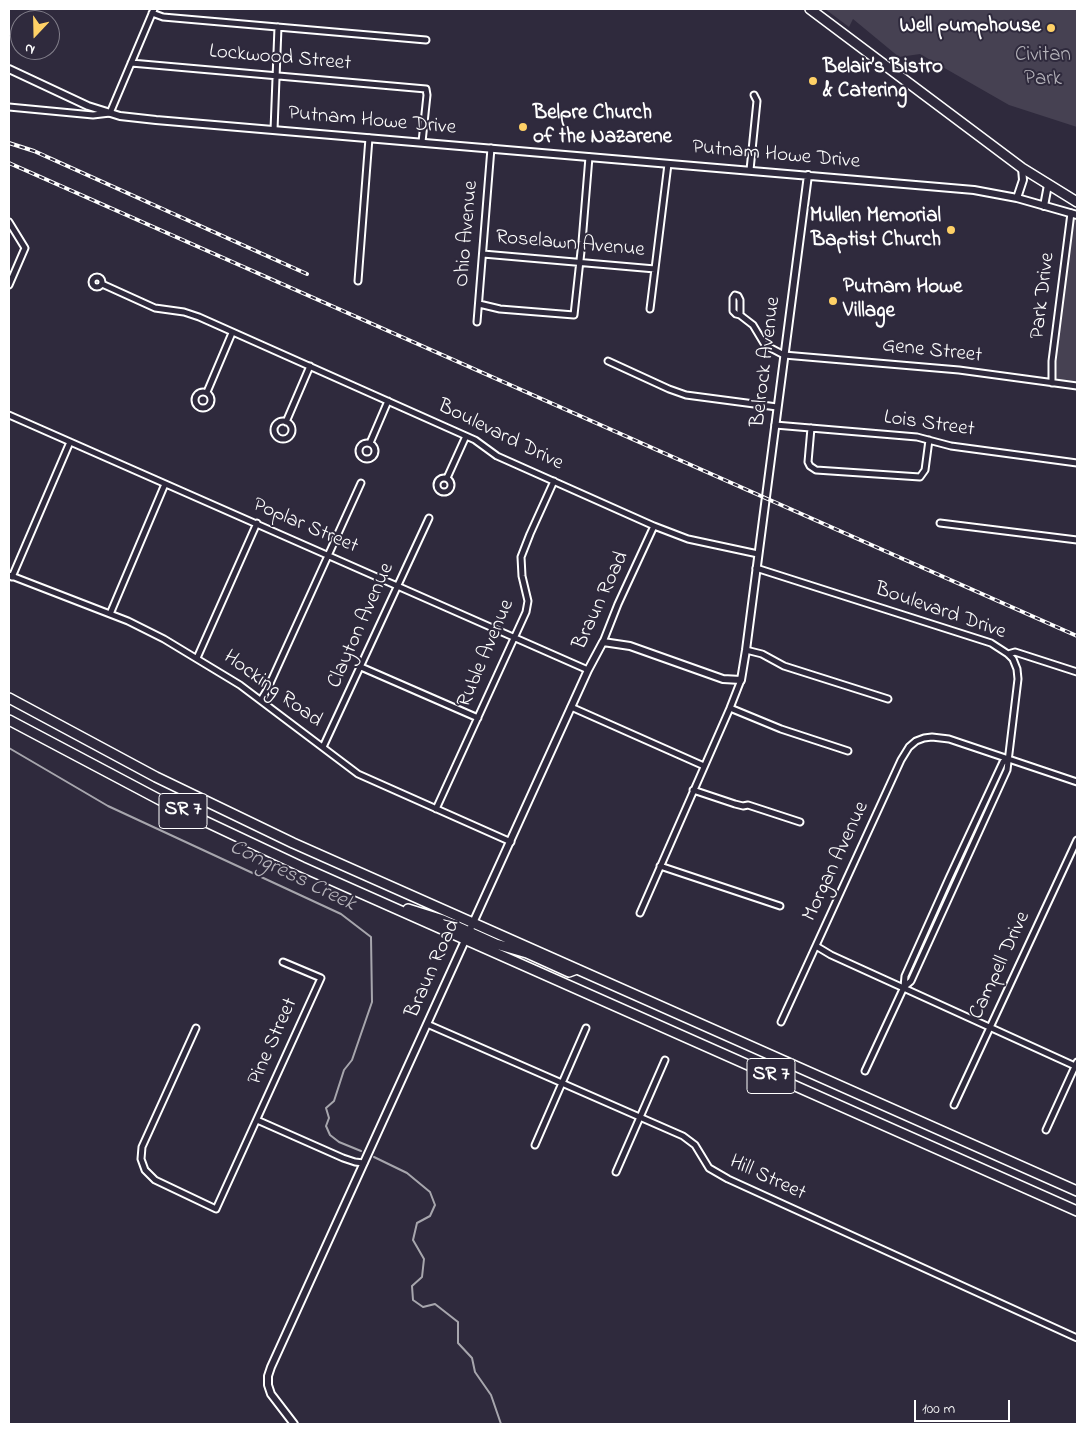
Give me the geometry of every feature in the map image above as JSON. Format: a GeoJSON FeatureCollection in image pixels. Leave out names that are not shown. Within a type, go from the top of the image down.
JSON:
{"type":"FeatureCollection","features":[{"type":"Feature","properties":{"kind":"main road"},"geometry":{"type":"LineString","coordinates":[[810,9],[1022,168],[1077,202]]}},
{"type":"Feature","properties":{"kind":"main road","name":"SR 7"},"geometry":{"type":"LineString","coordinates":[[9,698],[86,741],[198,799],[293,843],[1077,1191]]}},
{"type":"Feature","properties":{"kind":"main road","name":"SR 7"},"geometry":{"type":"LineString","coordinates":[[9,720],[170,806],[361,894],[467,936],[1077,1211]]}},
{"type":"Feature","properties":{"kind":"main road"},"geometry":{"type":"LineString","coordinates":[[467,936],[526,953],[569,972],[577,969]]}},
{"type":"Feature","properties":{"kind":"street"},"geometry":{"type":"LineString","coordinates":[[9,107],[110,114],[153,11],[164,17],[426,40]]}},
{"type":"Feature","properties":{"kind":"street"},"geometry":{"type":"LineString","coordinates":[[274,130],[278,27]]}},
{"type":"Feature","properties":{"kind":"street","name":"Lockwood Street"},"geometry":{"type":"LineString","coordinates":[[131,64],[426,89],[422,142]]}},
{"type":"Feature","properties":{"kind":"street","name":"Putnam Howe Drive"},"geometry":{"type":"LineString","coordinates":[[9,69],[88,106],[110,114],[156,120],[976,190],[1017,198],[1074,214]]}},
{"type":"Feature","properties":{"kind":"street"},"geometry":{"type":"LineString","coordinates":[[750,170],[757,101],[754,95]]}},
{"type":"Feature","properties":{"kind":"street"},"geometry":{"type":"LineString","coordinates":[[358,281],[370,138]]}},
{"type":"Feature","properties":{"kind":"street","name":"Ohio Avenue"},"geometry":{"type":"LineString","coordinates":[[477,322],[491,148]]}},
{"type":"Feature","properties":{"kind":"street"},"geometry":{"type":"LineString","coordinates":[[479,304],[500,309],[572,316],[574,314],[588,157]]}},
{"type":"Feature","properties":{"kind":"street"},"geometry":{"type":"LineString","coordinates":[[650,310],[668,164]]}},
{"type":"Feature","properties":{"kind":"street"},"geometry":{"type":"LineString","coordinates":[[1017,198],[1023,180],[1022,168]]}},
{"type":"Feature","properties":{"kind":"street","name":"Belrock Avenue"},"geometry":{"type":"LineString","coordinates":[[756,568],[808,175]]}},
{"type":"Feature","properties":{"kind":"street"},"geometry":{"type":"LineString","coordinates":[[1044,206],[1048,185]]}},
{"type":"Feature","properties":{"kind":"street","name":"Park Drive"},"geometry":{"type":"LineString","coordinates":[[1052,383],[1052,361],[1074,214]]}},
{"type":"Feature","properties":{"kind":"street"},"geometry":{"type":"LineString","coordinates":[[9,222],[25,248],[9,285]]}},
{"type":"Feature","properties":{"kind":"street","name":"Roselawn Avenue"},"geometry":{"type":"LineString","coordinates":[[483,254],[655,269]]}},
{"type":"Feature","properties":{"kind":"street","name":"Boulevard Drive"},"geometry":{"type":"LineString","coordinates":[[102,284],[155,308],[184,312],[310,366],[475,440],[497,456],[654,526],[690,539],[758,554]]}},
{"type":"Feature","properties":{"kind":"street"},"geometry":{"type":"LineString","coordinates":[[740,315],[753,326],[765,344],[784,355]]}},
{"type":"Feature","properties":{"kind":"street"},"geometry":{"type":"LineString","coordinates":[[206,392],[232,332]]}},
{"type":"Feature","properties":{"kind":"street","name":"Gene Street"},"geometry":{"type":"LineString","coordinates":[[784,355],[959,370],[1077,386]]}},
{"type":"Feature","properties":{"kind":"street"},"geometry":{"type":"LineString","coordinates":[[608,361],[686,395],[777,407]]}},
{"type":"Feature","properties":{"kind":"street"},"geometry":{"type":"LineString","coordinates":[[286,422],[310,366]]}},
{"type":"Feature","properties":{"kind":"street"},"geometry":{"type":"LineString","coordinates":[[370,443],[388,401]]}},
{"type":"Feature","properties":{"kind":"street","name":"Poplar Street"},"geometry":{"type":"LineString","coordinates":[[9,415],[588,670]]}},
{"type":"Feature","properties":{"kind":"street","name":"Lois Street"},"geometry":{"type":"LineString","coordinates":[[775,425],[917,437],[951,446],[1077,462]]}},
{"type":"Feature","properties":{"kind":"street"},"geometry":{"type":"LineString","coordinates":[[811,428],[808,462],[816,470],[920,478],[924,474],[929,440]]}},
{"type":"Feature","properties":{"kind":"street"},"geometry":{"type":"LineString","coordinates":[[447,478],[466,436]]}},
{"type":"Feature","properties":{"kind":"street"},"geometry":{"type":"LineString","coordinates":[[10,576],[70,442]]}},
{"type":"Feature","properties":{"kind":"street","name":"Ruble Avenue"},"geometry":{"type":"LineString","coordinates":[[436,809],[527,609],[527,594],[521,571],[522,557],[554,481]]}},
{"type":"Feature","properties":{"kind":"street"},"geometry":{"type":"LineString","coordinates":[[261,700],[361,483]]}},
{"type":"Feature","properties":{"kind":"street"},"geometry":{"type":"LineString","coordinates":[[110,614],[165,484]]}},
{"type":"Feature","properties":{"kind":"street","name":"Clayton Avenue"},"geometry":{"type":"LineString","coordinates":[[324,748],[429,518]]}},
{"type":"Feature","properties":{"kind":"street"},"geometry":{"type":"LineString","coordinates":[[940,523],[1077,540]]}},
{"type":"Feature","properties":{"kind":"street"},"geometry":{"type":"LineString","coordinates":[[197,658],[257,524]]}},
{"type":"Feature","properties":{"kind":"street","name":"Braun Road"},"geometry":{"type":"LineString","coordinates":[[294,1424],[276,1401],[268,1385],[271,1367],[571,707],[603,642],[618,604],[654,526]]}},
{"type":"Feature","properties":{"kind":"street"},"geometry":{"type":"LineString","coordinates":[[640,913],[741,680],[756,568]]}},
{"type":"Feature","properties":{"kind":"street","name":"Boulevard Drive"},"geometry":{"type":"LineString","coordinates":[[756,568],[991,643],[1008,654],[1016,665],[1018,679],[1008,759],[1003,762],[951,873],[905,976],[904,987],[865,1071]]}},
{"type":"Feature","properties":{"kind":"street","name":"Hocking Road"},"geometry":{"type":"LineString","coordinates":[[10,576],[142,627],[236,682],[358,774],[510,842]]}},
{"type":"Feature","properties":{"kind":"street"},"geometry":{"type":"LineString","coordinates":[[603,642],[630,646],[723,679],[741,680]]}},
{"type":"Feature","properties":{"kind":"street"},"geometry":{"type":"LineString","coordinates":[[746,650],[762,654],[784,666],[888,699]]}},
{"type":"Feature","properties":{"kind":"street"},"geometry":{"type":"LineString","coordinates":[[1008,654],[1015,652],[1077,672]]}},
{"type":"Feature","properties":{"kind":"street"},"geometry":{"type":"LineString","coordinates":[[361,667],[478,718]]}},
{"type":"Feature","properties":{"kind":"street"},"geometry":{"type":"LineString","coordinates":[[571,707],[704,766]]}},
{"type":"Feature","properties":{"kind":"street"},"geometry":{"type":"LineString","coordinates":[[730,708],[781,729],[848,751]]}},
{"type":"Feature","properties":{"kind":"street","name":"Morgan Avenue"},"geometry":{"type":"LineString","coordinates":[[781,1022],[904,753],[916,741],[924,738],[940,737],[1008,759]]}},
{"type":"Feature","properties":{"kind":"street"},"geometry":{"type":"LineString","coordinates":[[1008,759],[1077,782]]}},
{"type":"Feature","properties":{"kind":"street"},"geometry":{"type":"LineString","coordinates":[[693,790],[800,822]]}},
{"type":"Feature","properties":{"kind":"street","name":"Campell Drive"},"geometry":{"type":"LineString","coordinates":[[954,1105],[1077,840]]}},
{"type":"Feature","properties":{"kind":"street"},"geometry":{"type":"LineString","coordinates":[[660,866],[780,906]]}},
{"type":"Feature","properties":{"kind":"street"},"geometry":{"type":"LineString","coordinates":[[816,946],[991,1028],[1076,1064],[1046,1130]]}},
{"type":"Feature","properties":{"kind":"street","name":"Pine Street"},"geometry":{"type":"LineString","coordinates":[[196,1028],[142,1147],[141,1159],[145,1170],[155,1180],[216,1209],[321,978],[283,962]]}},
{"type":"Feature","properties":{"kind":"street","name":"Hill Street"},"geometry":{"type":"LineString","coordinates":[[427,1024],[687,1138],[695,1145],[709,1168],[728,1179],[1077,1338]]}},
{"type":"Feature","properties":{"kind":"street"},"geometry":{"type":"LineString","coordinates":[[535,1145],[586,1028]]}},
{"type":"Feature","properties":{"kind":"street"},"geometry":{"type":"LineString","coordinates":[[616,1172],[665,1060]]}},
{"type":"Feature","properties":{"kind":"street"},"geometry":{"type":"LineString","coordinates":[[257,1120],[343,1158],[364,1163]]}},
{"type":"Feature","properties":{"kind":"green space","name":"Civitan Park"},"geometry":{"type":"Polygon","coordinates":[[[825,9],[1077,9],[1077,127],[1009,105],[920,54],[899,57],[853,19],[849,27],[825,9]]]}},
{"type":"Feature","properties":{"kind":"green space"},"geometry":{"type":"Polygon","coordinates":[[[1071,213],[1077,215],[1077,386],[1052,383],[1071,213]]]}},
{"type":"Feature","properties":{"kind":"waterway","name":"Congress Creek"},"geometry":{"type":"LineString","coordinates":[[9,748],[108,806],[341,914],[371,937],[372,1002],[352,1060],[344,1070],[334,1101],[326,1108],[329,1118],[326,1126],[330,1135],[339,1142],[361,1151]]}},
{"type":"Feature","properties":{"kind":"waterway","name":"Congress Creek"},"geometry":{"type":"LineString","coordinates":[[374,1157],[407,1173],[430,1192],[435,1205],[430,1216],[417,1223],[413,1240],[424,1259],[422,1277],[412,1286],[413,1300],[423,1307],[435,1304],[458,1322],[458,1343],[472,1358],[475,1372],[491,1395],[501,1424]]}},
{"type":"Feature","properties":{"kind":"railway"},"geometry":{"type":"LineString","coordinates":[[9,143],[34,151],[307,274]]}},
{"type":"Feature","properties":{"kind":"railway"},"geometry":{"type":"LineString","coordinates":[[9,163],[1077,636]]}},
{"type":"Feature","properties":{"kind":"place","name":"Well pumphouse"},"geometry":{"type":"Point","coordinates":[1051,28]}},
{"type":"Feature","properties":{"kind":"place","name":"Belair’s Bistro & Catering"},"geometry":{"type":"Point","coordinates":[813,81]}},
{"type":"Feature","properties":{"kind":"place","name":"Belpre Church of the Nazarene"},"geometry":{"type":"Point","coordinates":[523,127]}},
{"type":"Feature","properties":{"kind":"place","name":"Mullen Memorial Baptist Church"},"geometry":{"type":"Point","coordinates":[951,230]}},
{"type":"Feature","properties":{"kind":"place","name":"Putnam Howe Village"},"geometry":{"type":"Point","coordinates":[833,301]}}]}
